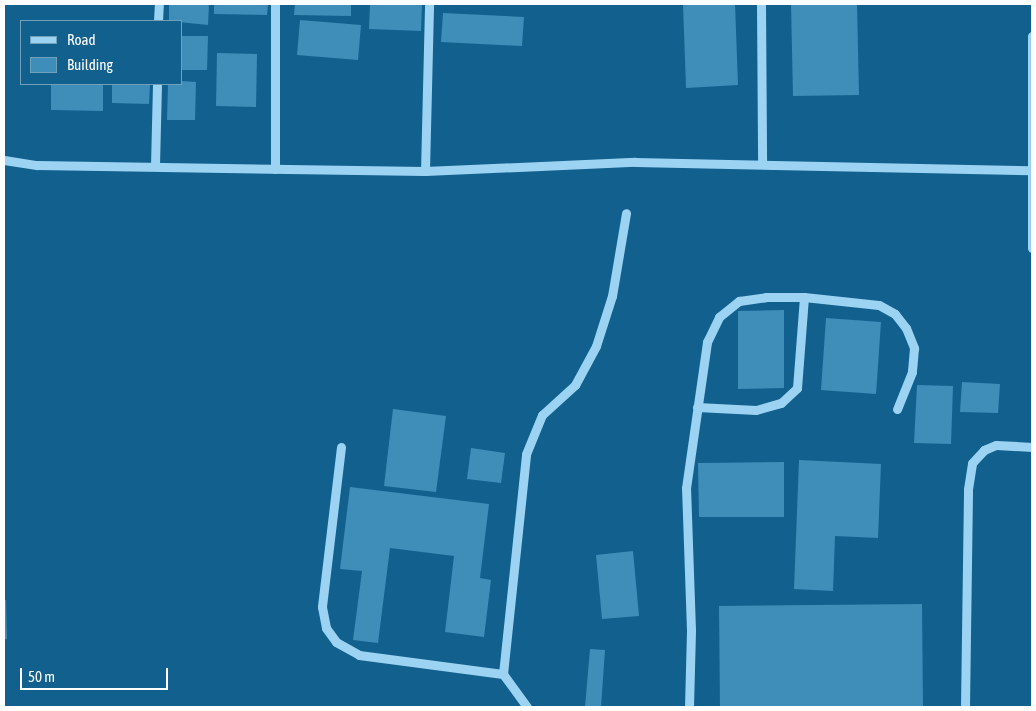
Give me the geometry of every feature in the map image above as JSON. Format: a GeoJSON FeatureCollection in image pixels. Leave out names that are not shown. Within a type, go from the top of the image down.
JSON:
{"type":"FeatureCollection","features":[{"type":"Feature","properties":{"kind":"street"},"geometry":{"type":"LineString","coordinates":[[158,20],[159,4]]}},
{"type":"Feature","properties":{"kind":"street"},"geometry":{"type":"LineString","coordinates":[[275,4],[275,169]]}},
{"type":"Feature","properties":{"kind":"street"},"geometry":{"type":"LineString","coordinates":[[425,171],[429,4]]}},
{"type":"Feature","properties":{"kind":"street"},"geometry":{"type":"LineString","coordinates":[[761,4],[762,164]]}},
{"type":"Feature","properties":{"kind":"street"},"geometry":{"type":"LineString","coordinates":[[1032,36],[1032,248]]}},
{"type":"Feature","properties":{"kind":"street"},"geometry":{"type":"LineString","coordinates":[[155,166],[157,85]]}},
{"type":"Feature","properties":{"kind":"street"},"geometry":{"type":"LineString","coordinates":[[4,160],[37,165],[425,171],[635,162],[1031,170]]}},
{"type":"Feature","properties":{"kind":"street"},"geometry":{"type":"LineString","coordinates":[[527,707],[503,674],[526,454],[542,415],[575,385],[596,346],[612,296],[626,213]]}},
{"type":"Feature","properties":{"kind":"street"},"geometry":{"type":"LineString","coordinates":[[697,407],[756,410],[780,404],[797,388],[804,297]]}},
{"type":"Feature","properties":{"kind":"street"},"geometry":{"type":"LineString","coordinates":[[689,707],[691,630],[686,488],[707,342],[719,317],[739,301],[804,297],[879,305],[895,314],[906,328],[914,348],[912,372],[898,409]]}},
{"type":"Feature","properties":{"kind":"street"},"geometry":{"type":"LineString","coordinates":[[965,707],[968,489],[972,464],[984,450],[996,445],[1032,446]]}},
{"type":"Feature","properties":{"kind":"street"},"geometry":{"type":"LineString","coordinates":[[340,447],[322,607],[326,628],[336,642],[359,655],[503,674]]}},
{"type":"Feature","properties":{"kind":"building"},"geometry":{"type":"Polygon","coordinates":[[[169,4],[209,4],[208,25],[182,22],[182,20],[169,20],[169,4]]]}},
{"type":"Feature","properties":{"kind":"building"},"geometry":{"type":"Polygon","coordinates":[[[214,4],[268,4],[267,15],[214,14],[214,4]]]}},
{"type":"Feature","properties":{"kind":"building"},"geometry":{"type":"Polygon","coordinates":[[[295,4],[351,4],[351,16],[294,15],[295,4]]]}},
{"type":"Feature","properties":{"kind":"building"},"geometry":{"type":"Polygon","coordinates":[[[370,4],[422,4],[421,31],[369,29],[370,4]]]}},
{"type":"Feature","properties":{"kind":"building"},"geometry":{"type":"Polygon","coordinates":[[[683,4],[735,4],[738,85],[686,88],[683,4]]]}},
{"type":"Feature","properties":{"kind":"building"},"geometry":{"type":"Polygon","coordinates":[[[791,4],[857,4],[859,95],[793,96],[791,4]]]}},
{"type":"Feature","properties":{"kind":"building"},"geometry":{"type":"Polygon","coordinates":[[[443,13],[524,17],[522,46],[441,42],[443,13]]]}},
{"type":"Feature","properties":{"kind":"building"},"geometry":{"type":"Polygon","coordinates":[[[300,20],[361,25],[358,60],[297,55],[300,20]]]}},
{"type":"Feature","properties":{"kind":"building"},"geometry":{"type":"Polygon","coordinates":[[[182,36],[208,36],[207,70],[182,70],[182,36]]]}},
{"type":"Feature","properties":{"kind":"building"},"geometry":{"type":"Polygon","coordinates":[[[217,53],[257,54],[256,107],[216,106],[217,53]]]}},
{"type":"Feature","properties":{"kind":"building"},"geometry":{"type":"Polygon","coordinates":[[[182,81],[196,82],[195,120],[167,120],[168,85],[182,85],[182,81]]]}},
{"type":"Feature","properties":{"kind":"building"},"geometry":{"type":"Polygon","coordinates":[[[51,85],[103,85],[103,111],[51,110],[51,85]]]}},
{"type":"Feature","properties":{"kind":"building"},"geometry":{"type":"Polygon","coordinates":[[[112,85],[150,85],[149,104],[112,103],[112,85]]]}},
{"type":"Feature","properties":{"kind":"building"},"geometry":{"type":"Polygon","coordinates":[[[784,310],[784,388],[738,389],[738,311],[784,310]]]}},
{"type":"Feature","properties":{"kind":"building"},"geometry":{"type":"Polygon","coordinates":[[[826,318],[881,322],[876,394],[821,390],[826,318]]]}},
{"type":"Feature","properties":{"kind":"building"},"geometry":{"type":"Polygon","coordinates":[[[962,382],[1000,384],[998,413],[960,412],[962,382]]]}},
{"type":"Feature","properties":{"kind":"building"},"geometry":{"type":"Polygon","coordinates":[[[917,385],[953,386],[951,444],[914,443],[917,385]]]}},
{"type":"Feature","properties":{"kind":"building"},"geometry":{"type":"Polygon","coordinates":[[[393,409],[446,416],[436,492],[384,486],[393,409]]]}},
{"type":"Feature","properties":{"kind":"building"},"geometry":{"type":"Polygon","coordinates":[[[471,448],[505,453],[501,483],[467,479],[471,448]]]}},
{"type":"Feature","properties":{"kind":"building"},"geometry":{"type":"Polygon","coordinates":[[[799,460],[881,464],[878,538],[835,536],[833,591],[794,589],[799,460]]]}},
{"type":"Feature","properties":{"kind":"building"},"geometry":{"type":"Polygon","coordinates":[[[784,462],[784,517],[699,517],[698,463],[784,462]]]}},
{"type":"Feature","properties":{"kind":"building"},"geometry":{"type":"Polygon","coordinates":[[[350,487],[489,504],[480,578],[491,580],[484,637],[445,632],[454,556],[390,548],[378,643],[353,640],[362,571],[340,569],[350,487]]]}},
{"type":"Feature","properties":{"kind":"building"},"geometry":{"type":"Polygon","coordinates":[[[633,551],[639,616],[602,619],[596,555],[633,551]]]}},
{"type":"Feature","properties":{"kind":"building"},"geometry":{"type":"Polygon","coordinates":[[[4,600],[6,600],[7,639],[4,639],[4,600]]]}},
{"type":"Feature","properties":{"kind":"building"},"geometry":{"type":"Polygon","coordinates":[[[922,604],[923,707],[720,707],[719,606],[922,604]]]}},
{"type":"Feature","properties":{"kind":"building"},"geometry":{"type":"Polygon","coordinates":[[[590,649],[605,650],[601,707],[585,707],[590,649]]]}}]}
